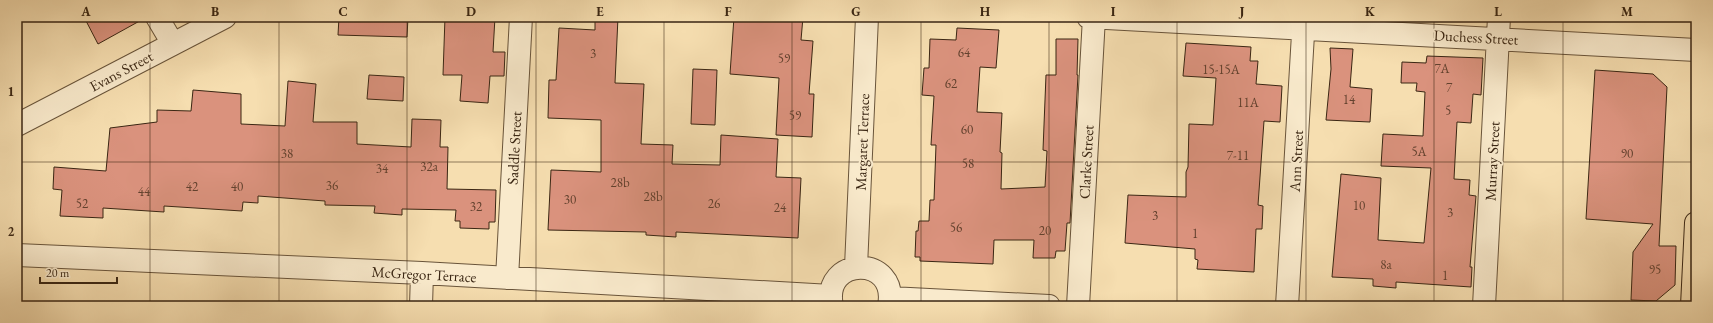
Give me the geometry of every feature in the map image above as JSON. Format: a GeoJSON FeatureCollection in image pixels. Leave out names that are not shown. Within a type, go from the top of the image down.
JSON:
{"type":"FeatureCollection","features":[{"type":"Feature","properties":{"kind":"highway"},"geometry":{"type":"LineString","coordinates":[[1692,306],[1696,223]]}},
{"type":"Feature","properties":{"kind":"street"},"geometry":{"type":"LineString","coordinates":[[157,17],[173,44]]}},
{"type":"Feature","properties":{"kind":"street","name":"Evans Street"},"geometry":{"type":"LineString","coordinates":[[17,125],[225,17]]}},
{"type":"Feature","properties":{"kind":"street","name":"Saddle Street"},"geometry":{"type":"LineString","coordinates":[[507,278],[521,17]]}},
{"type":"Feature","properties":{"kind":"street","name":"Margaret Terrace"},"geometry":{"type":"LineString","coordinates":[[856,267],[867,17]]}},
{"type":"Feature","properties":{"kind":"street","name":"Duchess Street"},"geometry":{"type":"LineString","coordinates":[[1088,17],[1499,28],[1696,50]]}},
{"type":"Feature","properties":{"kind":"street","name":"Clarke Street"},"geometry":{"type":"LineString","coordinates":[[1078,306],[1094,17]]}},
{"type":"Feature","properties":{"kind":"street","name":"Ann Street"},"geometry":{"type":"LineString","coordinates":[[1287,306],[1304,23]]}},
{"type":"Feature","properties":{"kind":"street","name":"Murray Street"},"geometry":{"type":"LineString","coordinates":[[1484,306],[1499,28]]}},
{"type":"Feature","properties":{"kind":"street","name":"McGregor Terrace"},"geometry":{"type":"LineString","coordinates":[[17,255],[422,273],[831,301]]}},
{"type":"Feature","properties":{"kind":"street"},"geometry":{"type":"LineString","coordinates":[[831,301],[833,286],[838,277],[846,270],[856,267],[867,267],[877,272],[884,278],[889,288],[889,302],[1049,306]]}},
{"type":"Feature","properties":{"kind":"street"},"geometry":{"type":"LineString","coordinates":[[421,306],[422,273]]}},
{"type":"Feature","properties":{"kind":"building"},"geometry":{"type":"Polygon","coordinates":[[[84,17],[145,17],[145,18],[98,44],[84,17]]]}},
{"type":"Feature","properties":{"kind":"building"},"geometry":{"type":"Polygon","coordinates":[[[339,17],[408,17],[407,37],[338,35],[339,17]]]}},
{"type":"Feature","properties":{"kind":"building"},"geometry":{"type":"Polygon","coordinates":[[[445,17],[495,17],[493,52],[505,52],[504,76],[490,76],[488,103],[460,101],[462,75],[443,75],[445,17]]]}},
{"type":"Feature","properties":{"kind":"building"},"geometry":{"type":"Polygon","coordinates":[[[595,17],[618,17],[615,83],[644,84],[641,144],[673,145],[672,164],[720,165],[721,135],[778,139],[776,177],[801,178],[798,238],[676,232],[676,237],[646,235],[646,232],[548,230],[551,170],[601,172],[601,120],[548,118],[549,80],[556,80],[559,28],[595,30],[595,17]]]}},
{"type":"Feature","properties":{"kind":"building"},"geometry":{"type":"Polygon","coordinates":[[[734,17],[803,17],[801,40],[813,41],[809,94],[814,94],[812,137],[776,135],[779,78],[730,74],[734,17]]]}},
{"type":"Feature","properties":{"kind":"building"},"geometry":{"type":"Polygon","coordinates":[[[957,28],[999,30],[996,68],[980,67],[977,112],[1002,113],[1000,152],[1002,153],[1001,189],[1045,187],[1047,151],[1043,150],[1046,75],[1056,75],[1056,39],[1078,39],[1078,75],[1070,223],[1067,223],[1065,251],[1056,251],[1055,258],[1033,258],[1034,240],[994,240],[993,264],[920,261],[920,257],[915,257],[916,231],[918,231],[919,221],[929,221],[930,200],[934,200],[936,145],[931,145],[934,96],[922,95],[924,68],[929,68],[930,39],[956,40],[957,28]]]}},
{"type":"Feature","properties":{"kind":"building"},"geometry":{"type":"Polygon","coordinates":[[[1186,43],[1251,47],[1250,61],[1258,61],[1256,84],[1282,86],[1280,122],[1264,121],[1258,205],[1263,206],[1262,229],[1256,229],[1254,272],[1197,269],[1198,260],[1195,259],[1195,249],[1125,243],[1128,195],[1186,197],[1189,124],[1213,125],[1216,78],[1183,76],[1186,43]]]}},
{"type":"Feature","properties":{"kind":"building"},"geometry":{"type":"Polygon","coordinates":[[[1330,48],[1353,49],[1350,87],[1372,89],[1370,122],[1326,120],[1331,69],[1330,48]]]}},
{"type":"Feature","properties":{"kind":"building"},"geometry":{"type":"Polygon","coordinates":[[[1427,56],[1483,58],[1481,95],[1473,94],[1471,123],[1457,122],[1454,179],[1470,180],[1469,195],[1476,196],[1470,267],[1472,267],[1471,287],[1396,282],[1396,288],[1373,286],[1373,279],[1332,277],[1341,174],[1381,178],[1378,240],[1424,243],[1431,168],[1381,166],[1383,134],[1423,136],[1425,92],[1416,91],[1417,83],[1401,83],[1402,62],[1426,63],[1427,56]]]}},
{"type":"Feature","properties":{"kind":"building"},"geometry":{"type":"Polygon","coordinates":[[[693,69],[717,70],[715,125],[691,124],[693,69]]]}},
{"type":"Feature","properties":{"kind":"building"},"geometry":{"type":"Polygon","coordinates":[[[1595,70],[1653,74],[1667,87],[1659,246],[1676,246],[1675,285],[1656,301],[1631,300],[1633,252],[1653,224],[1586,219],[1595,70]]]}},
{"type":"Feature","properties":{"kind":"building"},"geometry":{"type":"Polygon","coordinates":[[[369,75],[404,77],[403,101],[367,99],[369,75]]]}},
{"type":"Feature","properties":{"kind":"building"},"geometry":{"type":"Polygon","coordinates":[[[288,81],[316,84],[313,122],[357,122],[357,144],[411,147],[412,119],[441,120],[440,147],[448,147],[447,189],[496,190],[495,222],[489,222],[489,229],[460,228],[460,221],[455,221],[456,210],[402,209],[402,215],[374,213],[375,206],[325,205],[325,201],[258,196],[258,203],[243,202],[242,211],[164,206],[164,212],[103,208],[103,218],[60,216],[62,190],[53,189],[54,167],[106,171],[110,128],[157,122],[157,110],[191,111],[193,90],[241,94],[241,124],[285,126],[288,81]]]}}]}
